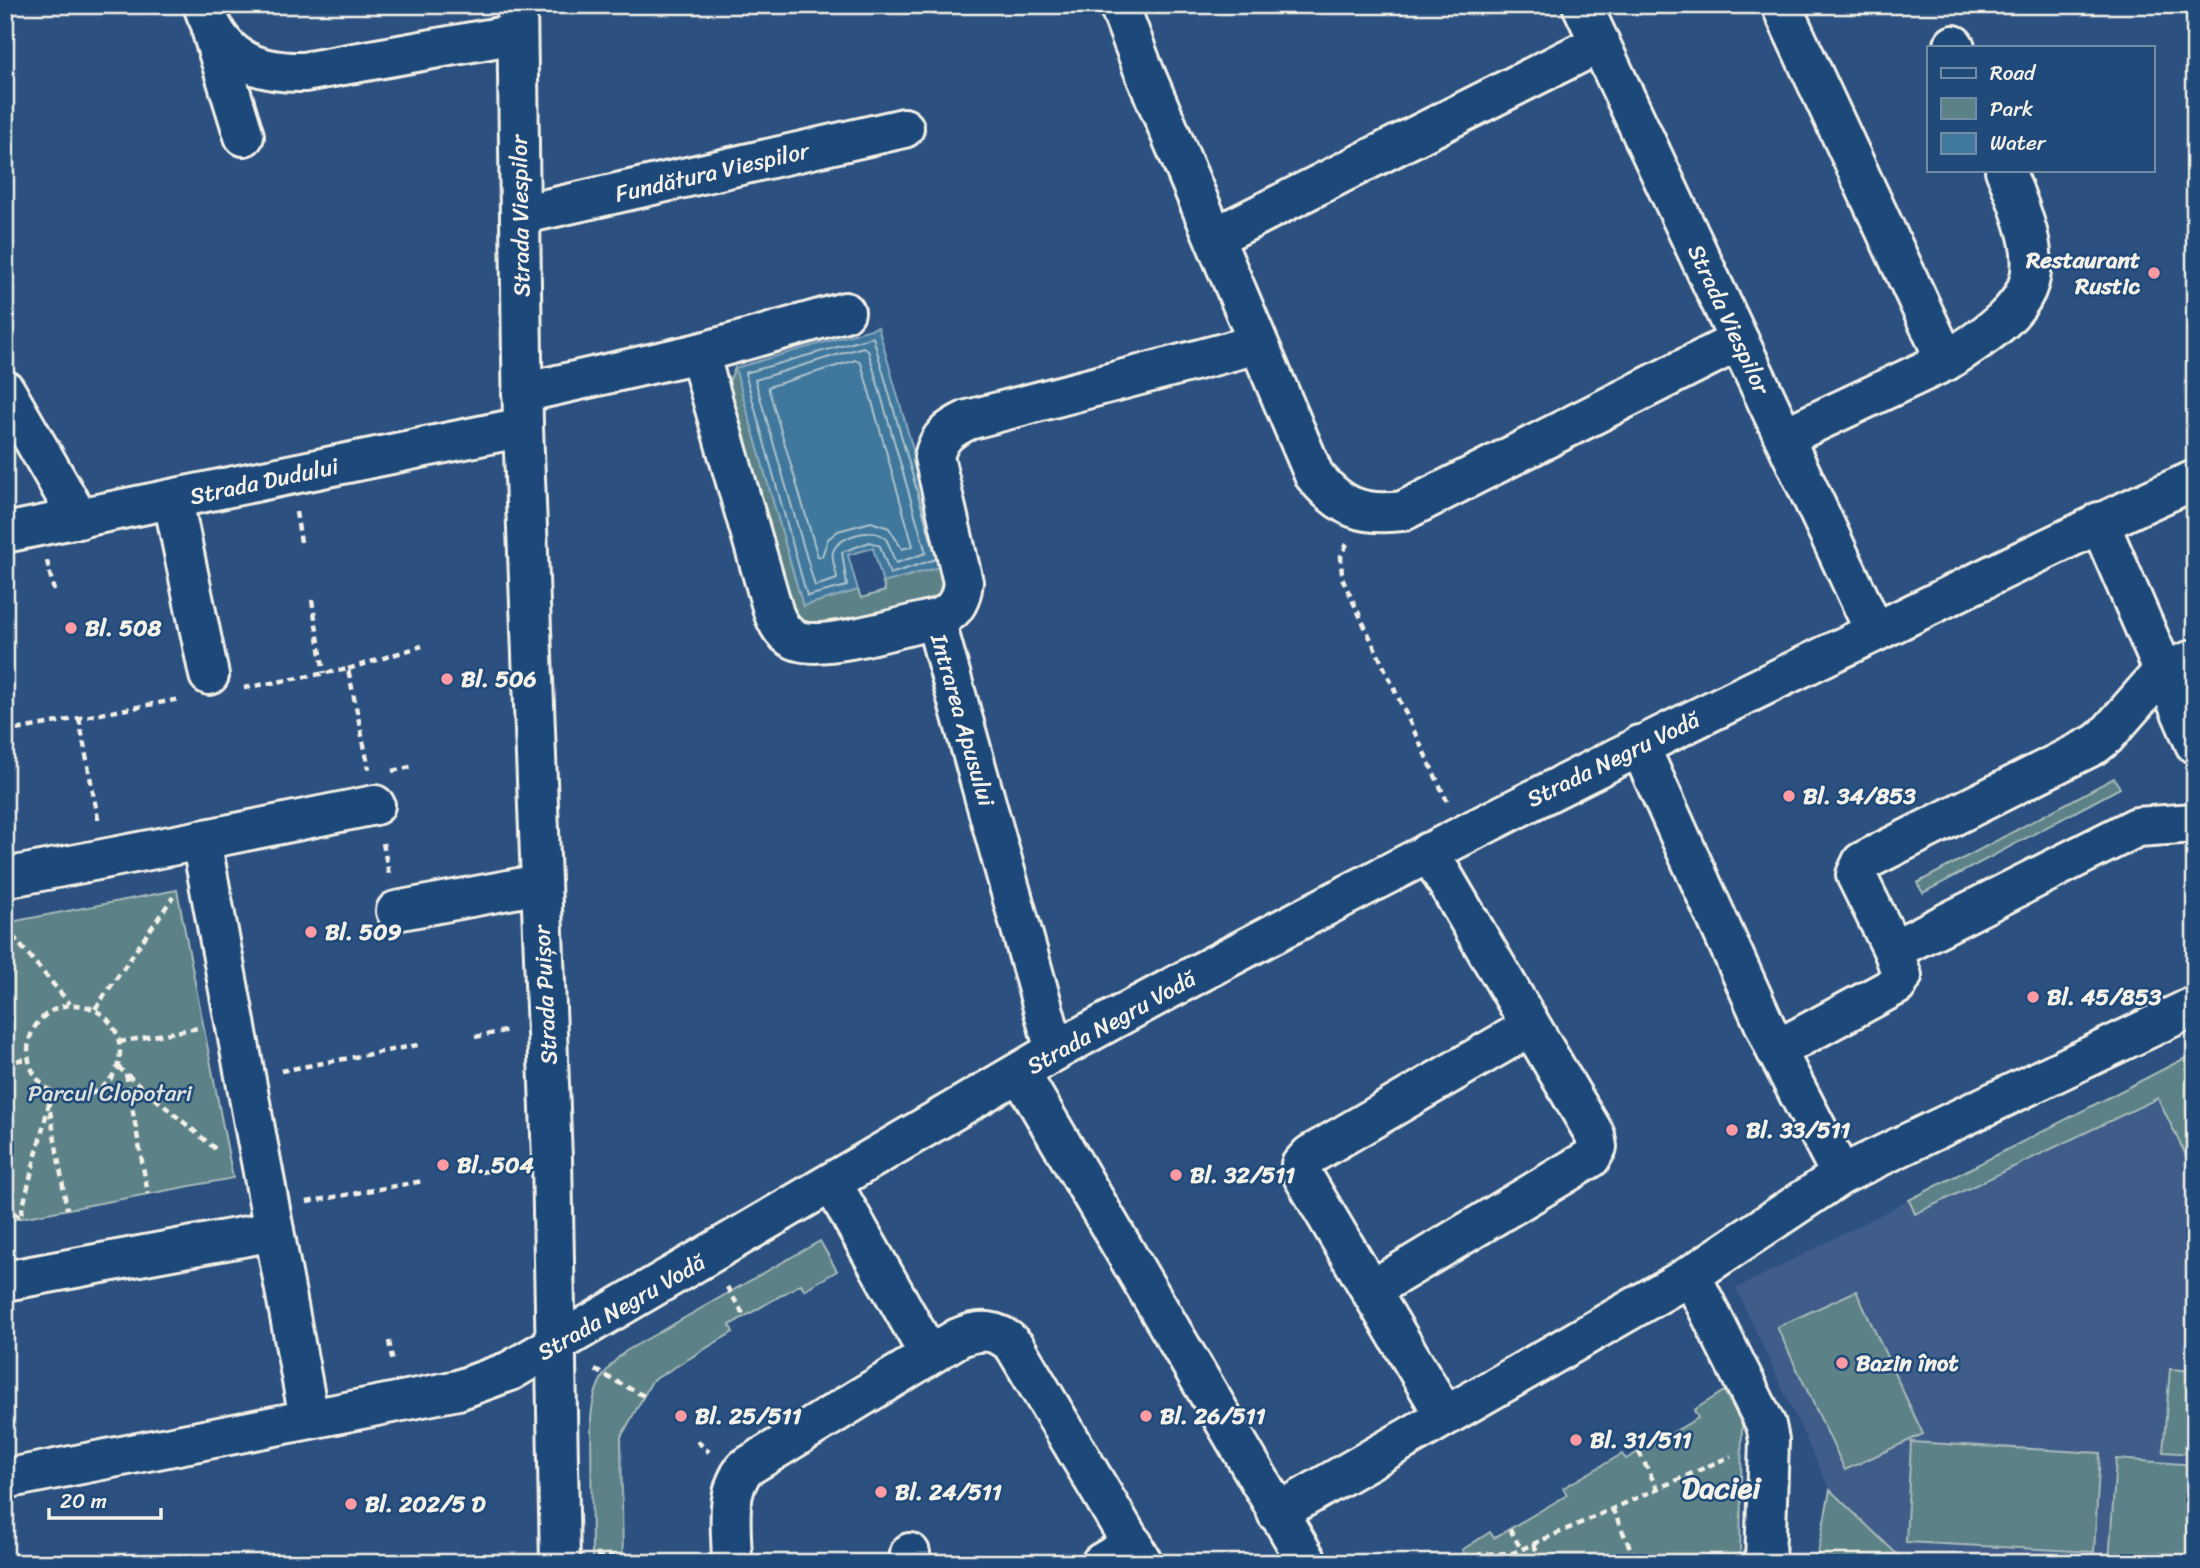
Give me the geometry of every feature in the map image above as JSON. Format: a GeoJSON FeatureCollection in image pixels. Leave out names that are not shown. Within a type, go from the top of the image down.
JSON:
{"type":"FeatureCollection","features":[{"type":"Feature","properties":{"kind":"street"},"geometry":{"type":"LineString","coordinates":[[1119,5],[1144,71],[1314,475],[1328,492],[1345,504],[1377,514],[1403,511],[1739,341]]}},
{"type":"Feature","properties":{"kind":"street","name":"Strada Viespilor"},"geometry":{"type":"LineString","coordinates":[[1582,5],[1875,632]]}},
{"type":"Feature","properties":{"kind":"street"},"geometry":{"type":"LineString","coordinates":[[1781,5],[1946,361]]}},
{"type":"Feature","properties":{"kind":"street"},"geometry":{"type":"LineString","coordinates":[[207,18],[226,49],[246,62],[284,72],[304,72],[517,20]]}},
{"type":"Feature","properties":{"kind":"street"},"geometry":{"type":"LineString","coordinates":[[207,18],[244,136]]}},
{"type":"Feature","properties":{"kind":"street","name":"Strada Viespilor"},"geometry":{"type":"LineString","coordinates":[[517,20],[523,410]]}},
{"type":"Feature","properties":{"kind":"street"},"geometry":{"type":"LineString","coordinates":[[1215,237],[1600,43]]}},
{"type":"Feature","properties":{"kind":"street","name":"Fundătura Viespilor"},"geometry":{"type":"LineString","coordinates":[[520,215],[904,128]]}},
{"type":"Feature","properties":{"kind":"street"},"geometry":{"type":"LineString","coordinates":[[1784,437],[1946,361],[2009,315],[2026,293],[2033,274],[2033,246],[2006,172]]}},
{"type":"Feature","properties":{"kind":"street","name":"Strada Dudului"},"geometry":{"type":"LineString","coordinates":[[5,533],[173,500],[523,410],[699,354],[845,312]]}},
{"type":"Feature","properties":{"kind":"street","name":"Intrarea Apusului"},"geometry":{"type":"LineString","coordinates":[[1055,1051],[935,619],[952,612],[962,593],[963,582],[934,457],[938,441],[951,429],[968,421],[1258,344]]}},
{"type":"Feature","properties":{"kind":"street"},"geometry":{"type":"LineString","coordinates":[[699,354],[774,614],[786,634],[797,641],[822,643],[935,619]]}},
{"type":"Feature","properties":{"kind":"street"},"geometry":{"type":"LineString","coordinates":[[5,390],[79,519]]}},
{"type":"Feature","properties":{"kind":"street","name":"Strada Puișor"},"geometry":{"type":"LineString","coordinates":[[523,410],[557,1346],[551,1561]]}},
{"type":"Feature","properties":{"kind":"street","name":"Strada Negru Vodă"},"geometry":{"type":"LineString","coordinates":[[5,1479],[401,1402],[473,1386],[510,1371],[557,1346],[1055,1051],[1462,834],[2099,522],[2195,480]]}},
{"type":"Feature","properties":{"kind":"street"},"geometry":{"type":"LineString","coordinates":[[173,500],[210,687]]}},
{"type":"Feature","properties":{"kind":"street"},"geometry":{"type":"LineString","coordinates":[[2099,522],[2179,665],[2195,744]]}},
{"type":"Feature","properties":{"kind":"street"},"geometry":{"type":"LineString","coordinates":[[1776,1049],[1897,985],[1902,976],[1893,950],[1856,875],[1862,862],[2096,744],[2179,665]]}},
{"type":"Feature","properties":{"kind":"street"},"geometry":{"type":"LineString","coordinates":[[1639,745],[1776,1049],[1840,1175]]}},
{"type":"Feature","properties":{"kind":"street"},"geometry":{"type":"LineString","coordinates":[[5,878],[375,805]]}},
{"type":"Feature","properties":{"kind":"street"},"geometry":{"type":"LineString","coordinates":[[1893,950],[2137,827],[2195,823]]}},
{"type":"Feature","properties":{"kind":"street"},"geometry":{"type":"LineString","coordinates":[[201,840],[309,1418]]}},
{"type":"Feature","properties":{"kind":"street"},"geometry":{"type":"LineString","coordinates":[[1371,1290],[1591,1158],[1597,1147],[1595,1135],[1429,852]]}},
{"type":"Feature","properties":{"kind":"street"},"geometry":{"type":"LineString","coordinates":[[396,911],[540,884]]}},
{"type":"Feature","properties":{"kind":"street"},"geometry":{"type":"LineString","coordinates":[[1278,1513],[1691,1275],[1840,1175],[2195,1006]]}},
{"type":"Feature","properties":{"kind":"street"},"geometry":{"type":"LineString","coordinates":[[1445,1416],[1303,1176],[1301,1165],[1310,1155],[1530,1027]]}},
{"type":"Feature","properties":{"kind":"street"},"geometry":{"type":"LineString","coordinates":[[1020,1073],[1308,1563]]}},
{"type":"Feature","properties":{"kind":"street"},"geometry":{"type":"LineString","coordinates":[[832,1183],[929,1355]]}},
{"type":"Feature","properties":{"kind":"street"},"geometry":{"type":"LineString","coordinates":[[5,1281],[272,1220]]}},
{"type":"Feature","properties":{"kind":"street"},"geometry":{"type":"LineString","coordinates":[[1691,1275],[1763,1416],[1769,1440],[1765,1563]]}},
{"type":"Feature","properties":{"kind":"street"},"geometry":{"type":"LineString","coordinates":[[732,1563],[731,1501],[733,1487],[745,1468],[958,1338],[977,1332],[999,1334],[1008,1339],[1126,1557]]}},
{"type":"Feature","properties":{"kind":"path"},"geometry":{"type":"LineString","coordinates":[[1352,534],[1341,556],[1342,578],[1462,834]]}},
{"type":"Feature","properties":{"kind":"path"},"geometry":{"type":"LineString","coordinates":[[312,600],[324,673]]}},
{"type":"Feature","properties":{"kind":"path"},"geometry":{"type":"LineString","coordinates":[[5,732],[79,718],[210,687],[348,669],[422,646]]}},
{"type":"Feature","properties":{"kind":"path"},"geometry":{"type":"LineString","coordinates":[[348,669],[396,911]]}},
{"type":"Feature","properties":{"kind":"path"},"geometry":{"type":"LineString","coordinates":[[79,718],[105,858]]}},
{"type":"Feature","properties":{"kind":"path"},"geometry":{"type":"LineString","coordinates":[[95,1009],[177,890]]}},
{"type":"Feature","properties":{"kind":"path"},"geometry":{"type":"LineString","coordinates":[[5,927],[70,1004]]}},
{"type":"Feature","properties":{"kind":"path"},"geometry":{"type":"LineString","coordinates":[[70,1004],[95,1009],[111,1024],[120,1042],[118,1067],[102,1088],[83,1096],[68,1097],[52,1092],[36,1078],[28,1059],[31,1032],[39,1019],[50,1011],[70,1004]]}},
{"type":"Feature","properties":{"kind":"path"},"geometry":{"type":"LineString","coordinates":[[120,1042],[204,1027]]}},
{"type":"Feature","properties":{"kind":"path"},"geometry":{"type":"LineString","coordinates":[[244,1078],[418,1045]]}},
{"type":"Feature","properties":{"kind":"path"},"geometry":{"type":"LineString","coordinates":[[5,1062],[28,1059]]}},
{"type":"Feature","properties":{"kind":"path"},"geometry":{"type":"LineString","coordinates":[[118,1067],[229,1161]]}},
{"type":"Feature","properties":{"kind":"path"},"geometry":{"type":"LineString","coordinates":[[125,1073],[148,1194]]}},
{"type":"Feature","properties":{"kind":"path"},"geometry":{"type":"LineString","coordinates":[[5,1205],[20,1218],[52,1092]]}},
{"type":"Feature","properties":{"kind":"path"},"geometry":{"type":"LineString","coordinates":[[49,1106],[67,1209]]}},
{"type":"Feature","properties":{"kind":"path"},"geometry":{"type":"LineString","coordinates":[[272,1220],[423,1181]]}},
{"type":"Feature","properties":{"kind":"path"},"geometry":{"type":"LineString","coordinates":[[557,1346],[644,1396]]}},
{"type":"Feature","properties":{"kind":"path"},"geometry":{"type":"LineString","coordinates":[[1465,1563],[1481,1554],[1513,1553],[1769,1440]]}},
{"type":"Feature","properties":{"kind":"path"},"geometry":{"type":"LineString","coordinates":[[1639,1452],[1657,1488]]}},
{"type":"Feature","properties":{"kind":"path"},"geometry":{"type":"LineString","coordinates":[[1612,1508],[1637,1563]]}},
{"type":"Feature","properties":{"kind":"path"},"geometry":{"type":"LineString","coordinates":[[1510,1529],[1521,1549]]}},
{"type":"Feature","properties":{"kind":"path"},"geometry":{"type":"LineString","coordinates":[[1532,1544],[1543,1563]]}},
{"type":"Feature","properties":{"kind":"shaded area"},"geometry":{"type":"Polygon","coordinates":[[[2195,1053],[2195,1563],[1906,1563],[1830,1490],[1736,1289],[2195,1053]]]}},
{"type":"Feature","properties":{"kind":"green space"},"geometry":{"type":"Polygon","coordinates":[[[735,368],[803,606],[858,590],[861,598],[885,591],[883,583],[946,565],[946,594],[933,602],[820,626],[803,624],[789,614],[723,394],[735,368]]]}},
{"type":"Feature","properties":{"kind":"green space"},"geometry":{"type":"Polygon","coordinates":[[[2114,778],[2120,788],[1923,893],[1917,883],[2114,778]]]}},
{"type":"Feature","properties":{"kind":"green space","name":"Parcul Clopotari"},"geometry":{"type":"Polygon","coordinates":[[[177,890],[233,1178],[5,1221],[5,923],[177,890]]]}},
{"type":"Feature","properties":{"kind":"green space"},"geometry":{"type":"Polygon","coordinates":[[[2195,1053],[2195,1174],[2158,1098],[1915,1214],[1909,1200],[2195,1053]]]}},
{"type":"Feature","properties":{"kind":"green space"},"geometry":{"type":"Polygon","coordinates":[[[820,1241],[837,1271],[804,1290],[801,1284],[730,1325],[733,1332],[652,1381],[621,1437],[623,1563],[592,1563],[591,1419],[594,1398],[605,1373],[626,1351],[820,1241]]]}},
{"type":"Feature","properties":{"kind":"green space","name":"Bazin înot"},"geometry":{"type":"Polygon","coordinates":[[[1856,1291],[1923,1434],[1845,1470],[1777,1327],[1856,1291]]]}},
{"type":"Feature","properties":{"kind":"green space"},"geometry":{"type":"Polygon","coordinates":[[[2170,1369],[2195,1371],[2195,1454],[2163,1452],[2170,1369]]]}},
{"type":"Feature","properties":{"kind":"green space"},"geometry":{"type":"Polygon","coordinates":[[[1724,1391],[1742,1424],[1740,1563],[1471,1563],[1462,1550],[1490,1532],[1494,1538],[1567,1495],[1563,1488],[1622,1454],[1626,1459],[1698,1418],[1694,1410],[1724,1391]]]}},
{"type":"Feature","properties":{"kind":"green space"},"geometry":{"type":"Polygon","coordinates":[[[1911,1442],[2100,1453],[2094,1552],[1906,1542],[1911,1442]]]}},
{"type":"Feature","properties":{"kind":"green space"},"geometry":{"type":"Polygon","coordinates":[[[2116,1459],[2195,1465],[2195,1563],[2109,1562],[2116,1459]]]}},
{"type":"Feature","properties":{"kind":"green space"},"geometry":{"type":"Polygon","coordinates":[[[1830,1490],[1906,1563],[1816,1563],[1830,1490]]]}},
{"type":"Feature","properties":{"kind":"water"},"geometry":{"type":"Polygon","coordinates":[[[878,327],[946,565],[883,583],[873,548],[848,555],[858,590],[803,606],[735,368],[878,327]]]}},
{"type":"Feature","properties":{"kind":"place","name":"Restaurant Rustic"},"geometry":{"type":"Point","coordinates":[2154,273]}},
{"type":"Feature","properties":{"kind":"place","name":"Bl. 508"},"geometry":{"type":"Point","coordinates":[71,628]}},
{"type":"Feature","properties":{"kind":"place","name":"Bl. 506"},"geometry":{"type":"Point","coordinates":[447,679]}},
{"type":"Feature","properties":{"kind":"place","name":"Bl. 34/853"},"geometry":{"type":"Point","coordinates":[1789,796]}},
{"type":"Feature","properties":{"kind":"place","name":"Bl. 509"},"geometry":{"type":"Point","coordinates":[311,932]}},
{"type":"Feature","properties":{"kind":"place","name":"Bl. 45/853"},"geometry":{"type":"Point","coordinates":[2033,997]}},
{"type":"Feature","properties":{"kind":"place","name":"Bl. 33/511"},"geometry":{"type":"Point","coordinates":[1732,1130]}},
{"type":"Feature","properties":{"kind":"place","name":"Bl. 504"},"geometry":{"type":"Point","coordinates":[443,1165]}},
{"type":"Feature","properties":{"kind":"place","name":"Bl. 32/511"},"geometry":{"type":"Point","coordinates":[1176,1175]}},
{"type":"Feature","properties":{"kind":"place","name":"Bazin înot"},"geometry":{"type":"Point","coordinates":[1842,1363]}},
{"type":"Feature","properties":{"kind":"place","name":"Bl. 25/511"},"geometry":{"type":"Point","coordinates":[681,1416]}},
{"type":"Feature","properties":{"kind":"place","name":"Bl. 26/511"},"geometry":{"type":"Point","coordinates":[1146,1416]}},
{"type":"Feature","properties":{"kind":"place","name":"Bl. 31/511"},"geometry":{"type":"Point","coordinates":[1576,1440]}},
{"type":"Feature","properties":{"kind":"place","name":"Bl. 24/511"},"geometry":{"type":"Point","coordinates":[881,1492]}},
{"type":"Feature","properties":{"kind":"place","name":"Bl. 202/5 D"},"geometry":{"type":"Point","coordinates":[351,1504]}},
{"type":"Feature","properties":{"kind":"district","name":"Daciei"},"geometry":{"type":"Point","coordinates":[1721,1488]}}]}
